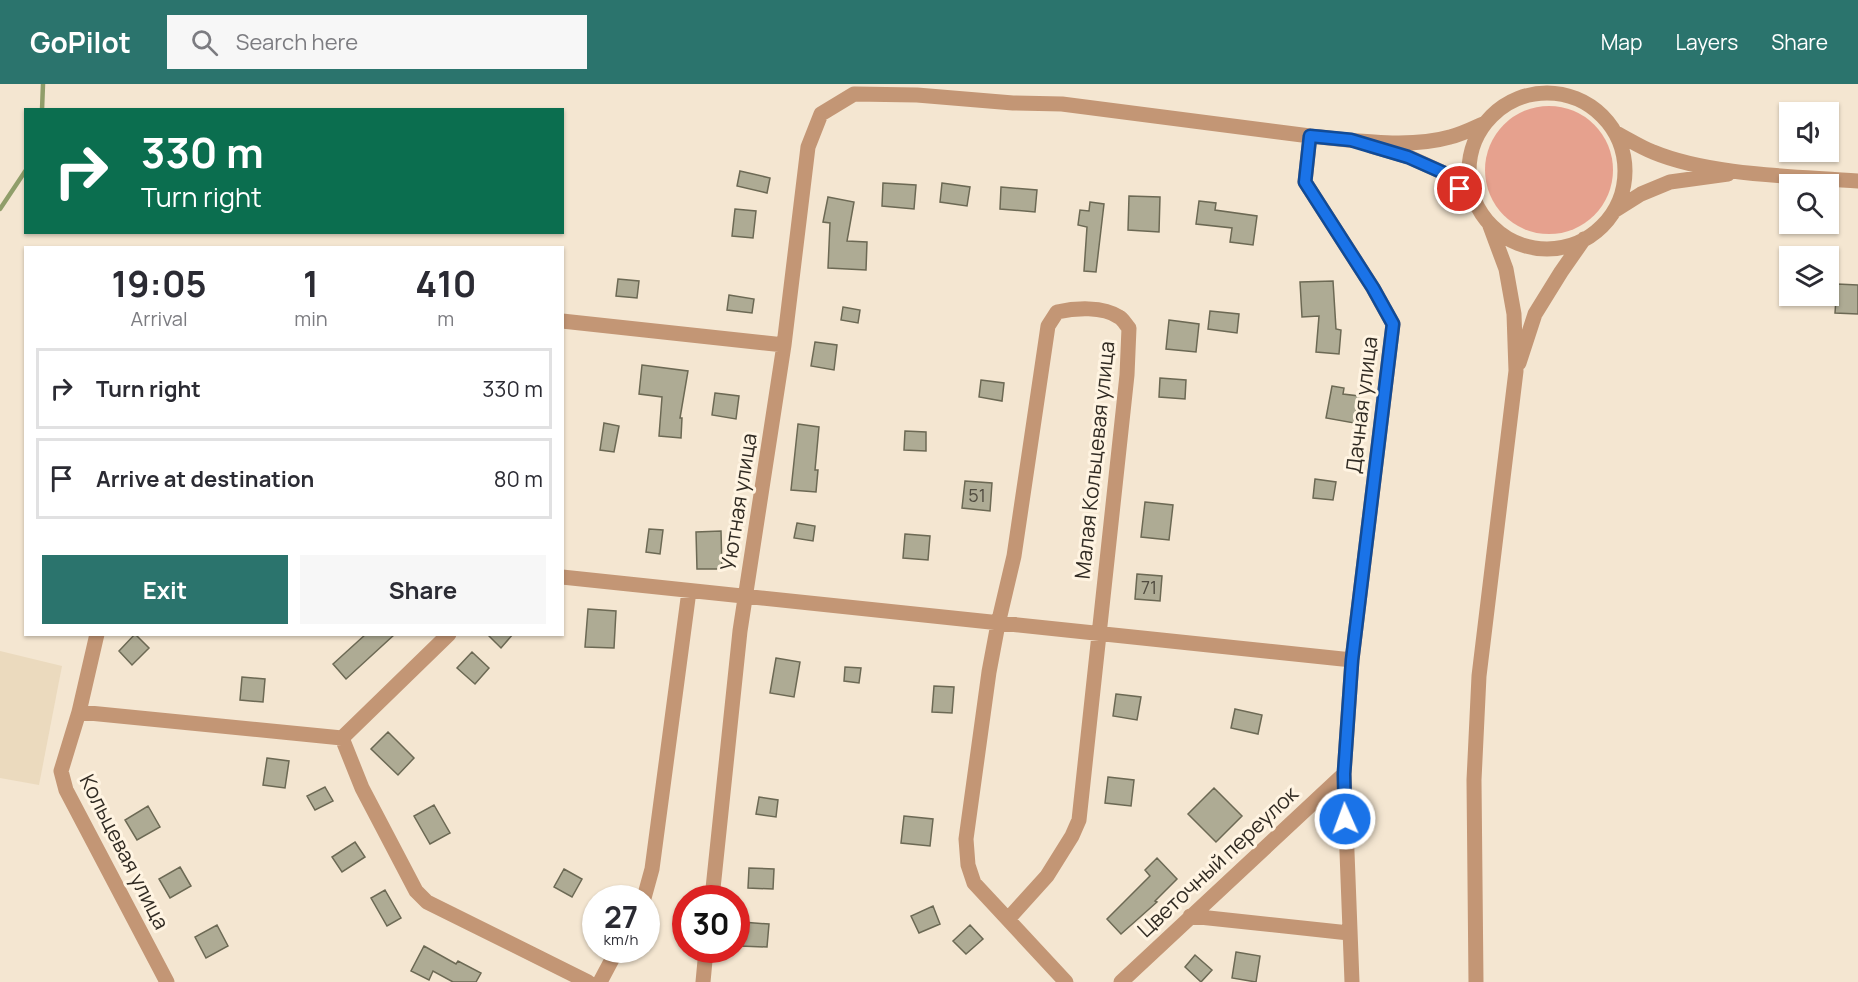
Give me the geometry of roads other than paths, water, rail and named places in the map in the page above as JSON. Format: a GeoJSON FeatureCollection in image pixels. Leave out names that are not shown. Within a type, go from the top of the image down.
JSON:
{"type":"FeatureCollection","features":[{"type":"Feature","properties":{"kind":"street"},"geometry":{"type":"LineString","coordinates":[[1476,206],[1469,183],[1469,162],[1474,143],[1485,123],[1502,108],[1527,95],[1551,91],[1572,95],[1594,106],[1607,118],[1624,154],[1625,175],[1622,193],[1614,211],[1602,225],[1586,237],[1563,248],[1545,249],[1526,247],[1508,239],[1490,226]]}},
{"type":"Feature","properties":{"kind":"street","name":"Уютная улица"},"geometry":{"type":"LineString","coordinates":[[713,885],[740,631],[784,345],[808,147],[821,114],[854,94],[917,95],[1013,103],[1062,104],[1310,136]]}},
{"type":"Feature","properties":{"kind":"street"},"geometry":{"type":"LineString","coordinates":[[1310,136],[1412,142],[1449,137],[1485,123]]}},
{"type":"Feature","properties":{"kind":"street"},"geometry":{"type":"LineString","coordinates":[[1616,133],[1652,152],[1685,162],[1743,172],[1858,181]]}},
{"type":"Feature","properties":{"kind":"street","name":"Дачная улица"},"geometry":{"type":"LineString","coordinates":[[1310,136],[1305,182],[1373,288],[1393,324],[1352,660],[1344,774],[1352,982]]}},
{"type":"Feature","properties":{"kind":"street"},"geometry":{"type":"LineString","coordinates":[[1351,140],[1408,157],[1444,173],[1476,206],[1490,226],[1506,269],[1514,314],[1516,371],[1479,676],[1474,780],[1476,982]]}},
{"type":"Feature","properties":{"kind":"street"},"geometry":{"type":"LineString","coordinates":[[1614,211],[1641,194],[1670,182],[1743,172]]}},
{"type":"Feature","properties":{"kind":"street"},"geometry":{"type":"LineString","coordinates":[[1516,371],[1535,314],[1586,237]]}},
{"type":"Feature","properties":{"kind":"street","name":"Малая Кольцевая улица"},"geometry":{"type":"LineString","coordinates":[[1009,918],[1047,876],[1079,820],[1127,375],[1129,328],[1120,317],[1105,311],[1072,309],[1057,312],[1048,326],[1014,556],[998,624],[966,839],[968,865],[974,883],[1009,918],[1066,982]]}},
{"type":"Feature","properties":{"kind":"street"},"geometry":{"type":"LineString","coordinates":[[564,321],[784,345]]}},
{"type":"Feature","properties":{"kind":"street"},"geometry":{"type":"LineString","coordinates":[[564,577],[1352,660]]}},
{"type":"Feature","properties":{"kind":"street"},"geometry":{"type":"LineString","coordinates":[[648,885],[652,869],[689,591]]}},
{"type":"Feature","properties":{"kind":"street","name":"Кольцевая улица"},"geometry":{"type":"LineString","coordinates":[[97,636],[79,712],[60,771],[66,790],[167,982]]}},
{"type":"Feature","properties":{"kind":"street"},"geometry":{"type":"LineString","coordinates":[[342,738],[446,636]]}},
{"type":"Feature","properties":{"kind":"street"},"geometry":{"type":"LineString","coordinates":[[79,712],[342,738]]}},
{"type":"Feature","properties":{"kind":"street"},"geometry":{"type":"LineString","coordinates":[[342,738],[362,788],[416,891],[427,902],[588,982]]}},
{"type":"Feature","properties":{"kind":"street","name":"Цветочный переулок"},"geometry":{"type":"LineString","coordinates":[[1121,982],[1344,774]]}},
{"type":"Feature","properties":{"kind":"street"},"geometry":{"type":"LineString","coordinates":[[1190,916],[1349,933]]}},
{"type":"Feature","properties":{"kind":"street"},"geometry":{"type":"LineString","coordinates":[[600,982],[610,963]]}},
{"type":"Feature","properties":{"kind":"street"},"geometry":{"type":"LineString","coordinates":[[703,982],[705,963]]}},
{"type":"Feature","properties":{"kind":"waterway"},"geometry":{"type":"LineString","coordinates":[[42,108],[43,84]]}},
{"type":"Feature","properties":{"kind":"waterway"},"geometry":{"type":"LineString","coordinates":[[0,209],[24,173]]}}]}
